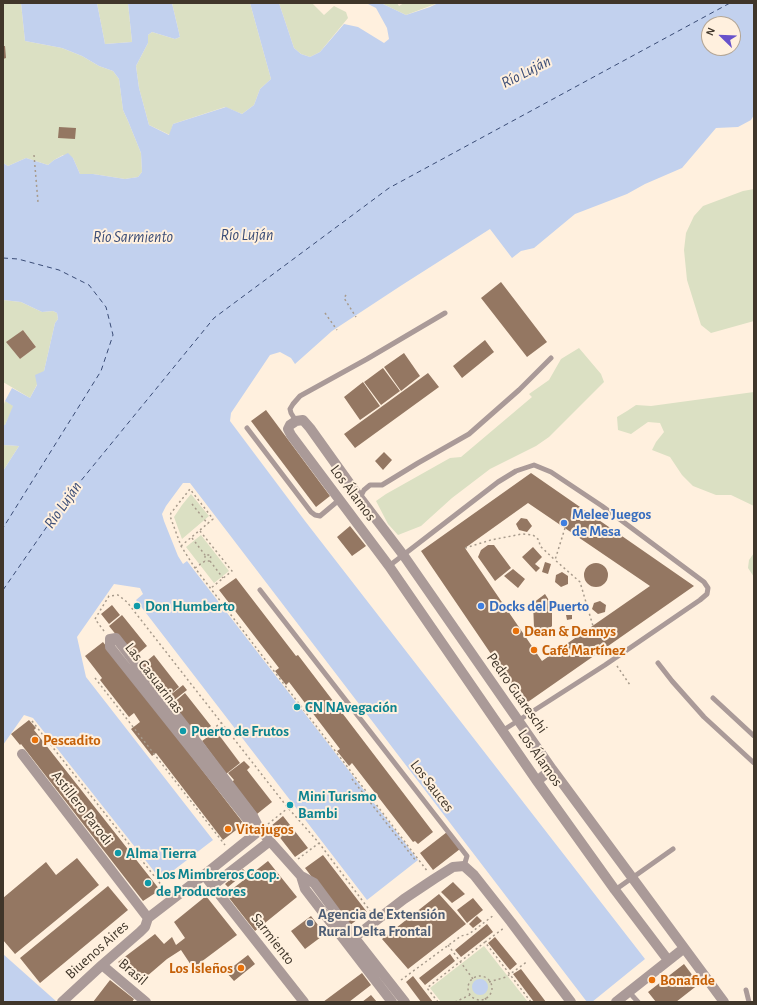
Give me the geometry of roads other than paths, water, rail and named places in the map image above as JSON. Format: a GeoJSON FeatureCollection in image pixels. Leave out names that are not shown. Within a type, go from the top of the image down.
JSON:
{"type":"FeatureCollection","features":[{"type":"Feature","properties":{"kind":"street","name":"Pedro Guareschi"},"geometry":{"type":"LineString","coordinates":[[296,421],[303,420],[310,428],[404,556],[552,769],[633,878],[683,949],[724,1002]]}},
{"type":"Feature","properties":{"kind":"street","name":"Los Álamos"},"geometry":{"type":"LineString","coordinates":[[296,421],[290,425],[288,429],[291,435],[389,566],[537,782],[668,960]]}},
{"type":"Feature","properties":{"kind":"street"},"geometry":{"type":"LineString","coordinates":[[353,519],[368,507]]}},
{"type":"Feature","properties":{"kind":"street","name":"Las Casuarinas"},"geometry":{"type":"LineString","coordinates":[[260,830],[253,816],[116,638],[110,639],[110,647],[247,820],[260,830],[301,876],[314,883],[392,1002]]}},
{"type":"Feature","properties":{"kind":"street","name":"Astillero Parodi"},"geometry":{"type":"LineString","coordinates":[[22,754],[148,918]]}},
{"type":"Feature","properties":{"kind":"street"},"geometry":{"type":"LineString","coordinates":[[537,782],[552,769]]}},
{"type":"Feature","properties":{"kind":"street","name":"Biuenos Aires"},"geometry":{"type":"LineString","coordinates":[[62,1002],[140,932],[145,927],[148,918],[260,830]]}},
{"type":"Feature","properties":{"kind":"street"},"geometry":{"type":"LineString","coordinates":[[212,886],[270,841]]}},
{"type":"Feature","properties":{"kind":"street"},"geometry":{"type":"LineString","coordinates":[[350,940],[404,899],[453,867],[464,866],[474,875],[511,922],[571,1002]]}},
{"type":"Feature","properties":{"kind":"street","name":"Sarmiento"},"geometry":{"type":"LineString","coordinates":[[204,875],[304,1002]]}},
{"type":"Feature","properties":{"kind":"street","name":"Las Casuarinas"},"geometry":{"type":"LineString","coordinates":[[350,940],[406,1002]]}},
{"type":"Feature","properties":{"kind":"street"},"geometry":{"type":"LineString","coordinates":[[616,1002],[683,949]]}},
{"type":"Feature","properties":{"kind":"street","name":"Brasil"},"geometry":{"type":"LineString","coordinates":[[102,965],[146,1002]]}},
{"type":"Feature","properties":{"kind":"lane"},"geometry":{"type":"LineString","coordinates":[[296,421],[290,409],[300,396],[445,313]]}},
{"type":"Feature","properties":{"kind":"lane"},"geometry":{"type":"LineString","coordinates":[[360,498],[364,490],[370,485],[382,486],[468,434],[519,390],[551,358]]}},
{"type":"Feature","properties":{"kind":"lane"},"geometry":{"type":"LineString","coordinates":[[247,428],[311,512],[320,516],[339,500]]}},
{"type":"Feature","properties":{"kind":"lane"},"geometry":{"type":"LineString","coordinates":[[389,566],[404,556],[498,482],[516,471],[534,465],[551,472],[602,506],[704,582],[708,588],[707,594],[700,600],[613,660],[502,730]]}},
{"type":"Feature","properties":{"kind":"lane","name":"Los Sauces"},"geometry":{"type":"LineString","coordinates":[[260,590],[468,856],[464,866]]}},
{"type":"Feature","properties":{"kind":"lane"},"geometry":{"type":"LineString","coordinates":[[658,663],[704,717],[754,763]]}},
{"type":"Feature","properties":{"kind":"lane"},"geometry":{"type":"LineString","coordinates":[[712,698],[754,736]]}},
{"type":"Feature","properties":{"kind":"lane"},"geometry":{"type":"LineString","coordinates":[[615,890],[673,849]]}},
{"type":"Feature","properties":{"kind":"lane"},"geometry":{"type":"LineString","coordinates":[[746,990],[749,1002]]}},
{"type":"Feature","properties":{"kind":"lane"},"geometry":{"type":"LineString","coordinates":[[629,992],[638,1002]]}},
{"type":"Feature","properties":{"kind":"water","name":"Río Luján"},"geometry":{"type":"Polygon","coordinates":[[[21,3],[97,3],[105,44],[132,42],[128,3],[172,3],[180,37],[175,39],[152,32],[148,35],[148,43],[136,66],[139,88],[149,125],[169,135],[173,124],[226,107],[242,114],[254,105],[260,89],[271,79],[250,3],[279,3],[294,48],[301,54],[310,57],[320,52],[344,24],[358,27],[384,43],[389,39],[387,28],[376,8],[366,3],[381,3],[406,15],[438,3],[754,3],[754,115],[751,120],[738,127],[716,128],[682,168],[645,184],[627,194],[575,214],[534,248],[521,251],[512,258],[490,229],[332,331],[295,364],[291,358],[280,352],[270,355],[231,413],[230,421],[305,521],[645,959],[592,1002],[587,1002],[190,483],[183,483],[162,514],[178,556],[183,564],[187,561],[418,860],[367,900],[136,600],[143,594],[140,588],[114,584],[77,637],[86,677],[213,840],[161,880],[33,718],[24,715],[3,745],[3,471],[19,446],[3,445],[3,425],[5,425],[13,406],[5,401],[12,388],[30,398],[37,385],[35,375],[44,371],[55,323],[58,319],[57,313],[53,311],[42,312],[21,302],[3,300],[3,163],[8,166],[26,158],[48,165],[54,160],[68,153],[73,158],[80,174],[93,174],[125,179],[138,177],[142,172],[141,153],[123,110],[119,79],[113,71],[62,48],[25,41],[21,3]]]}},
{"type":"Feature","properties":{"kind":"water"},"geometry":{"type":"Polygon","coordinates":[[[3,954],[57,1002],[3,1002],[3,954]]]}},
{"type":"Feature","properties":{"kind":"water"},"geometry":{"type":"Polygon","coordinates":[[[480,979],[486,981],[488,987],[486,993],[480,995],[474,993],[472,987],[474,981],[480,979]]]}},
{"type":"Feature","properties":{"kind":"place","name":"Melee Juegos de Mesa"},"geometry":{"type":"Point","coordinates":[564,523]}},
{"type":"Feature","properties":{"kind":"place","name":"Don Humberto"},"geometry":{"type":"Point","coordinates":[137,606]}},
{"type":"Feature","properties":{"kind":"place","name":"Docks del Puerto"},"geometry":{"type":"Point","coordinates":[481,606]}},
{"type":"Feature","properties":{"kind":"place","name":"Dean & Dennys"},"geometry":{"type":"Point","coordinates":[516,631]}},
{"type":"Feature","properties":{"kind":"place","name":"Café Martínez"},"geometry":{"type":"Point","coordinates":[534,650]}},
{"type":"Feature","properties":{"kind":"place","name":"CN NAvegación"},"geometry":{"type":"Point","coordinates":[297,707]}},
{"type":"Feature","properties":{"kind":"place","name":"Puerto de Frutos"},"geometry":{"type":"Point","coordinates":[183,731]}},
{"type":"Feature","properties":{"kind":"place","name":"Pescadito"},"geometry":{"type":"Point","coordinates":[35,740]}},
{"type":"Feature","properties":{"kind":"place","name":"Mini Turismo Bambi"},"geometry":{"type":"Point","coordinates":[290,805]}},
{"type":"Feature","properties":{"kind":"place","name":"Vitajugos"},"geometry":{"type":"Point","coordinates":[228,829]}},
{"type":"Feature","properties":{"kind":"place","name":"Alma Tierra"},"geometry":{"type":"Point","coordinates":[118,853]}},
{"type":"Feature","properties":{"kind":"place","name":"Los Mimbreros Coop. de Productores"},"geometry":{"type":"Point","coordinates":[148,883]}},
{"type":"Feature","properties":{"kind":"place","name":"Agencia de Extensión Rural Delta Frontal"},"geometry":{"type":"Point","coordinates":[310,923]}},
{"type":"Feature","properties":{"kind":"place","name":"Los Isleños"},"geometry":{"type":"Point","coordinates":[241,968]}},
{"type":"Feature","properties":{"kind":"place","name":"Bonafide"},"geometry":{"type":"Point","coordinates":[652,980]}},
{"type":"Feature","properties":{"kind":"water label","name":"Río Sarmiento"},"geometry":{"type":"Point","coordinates":[133,237]}}]}
